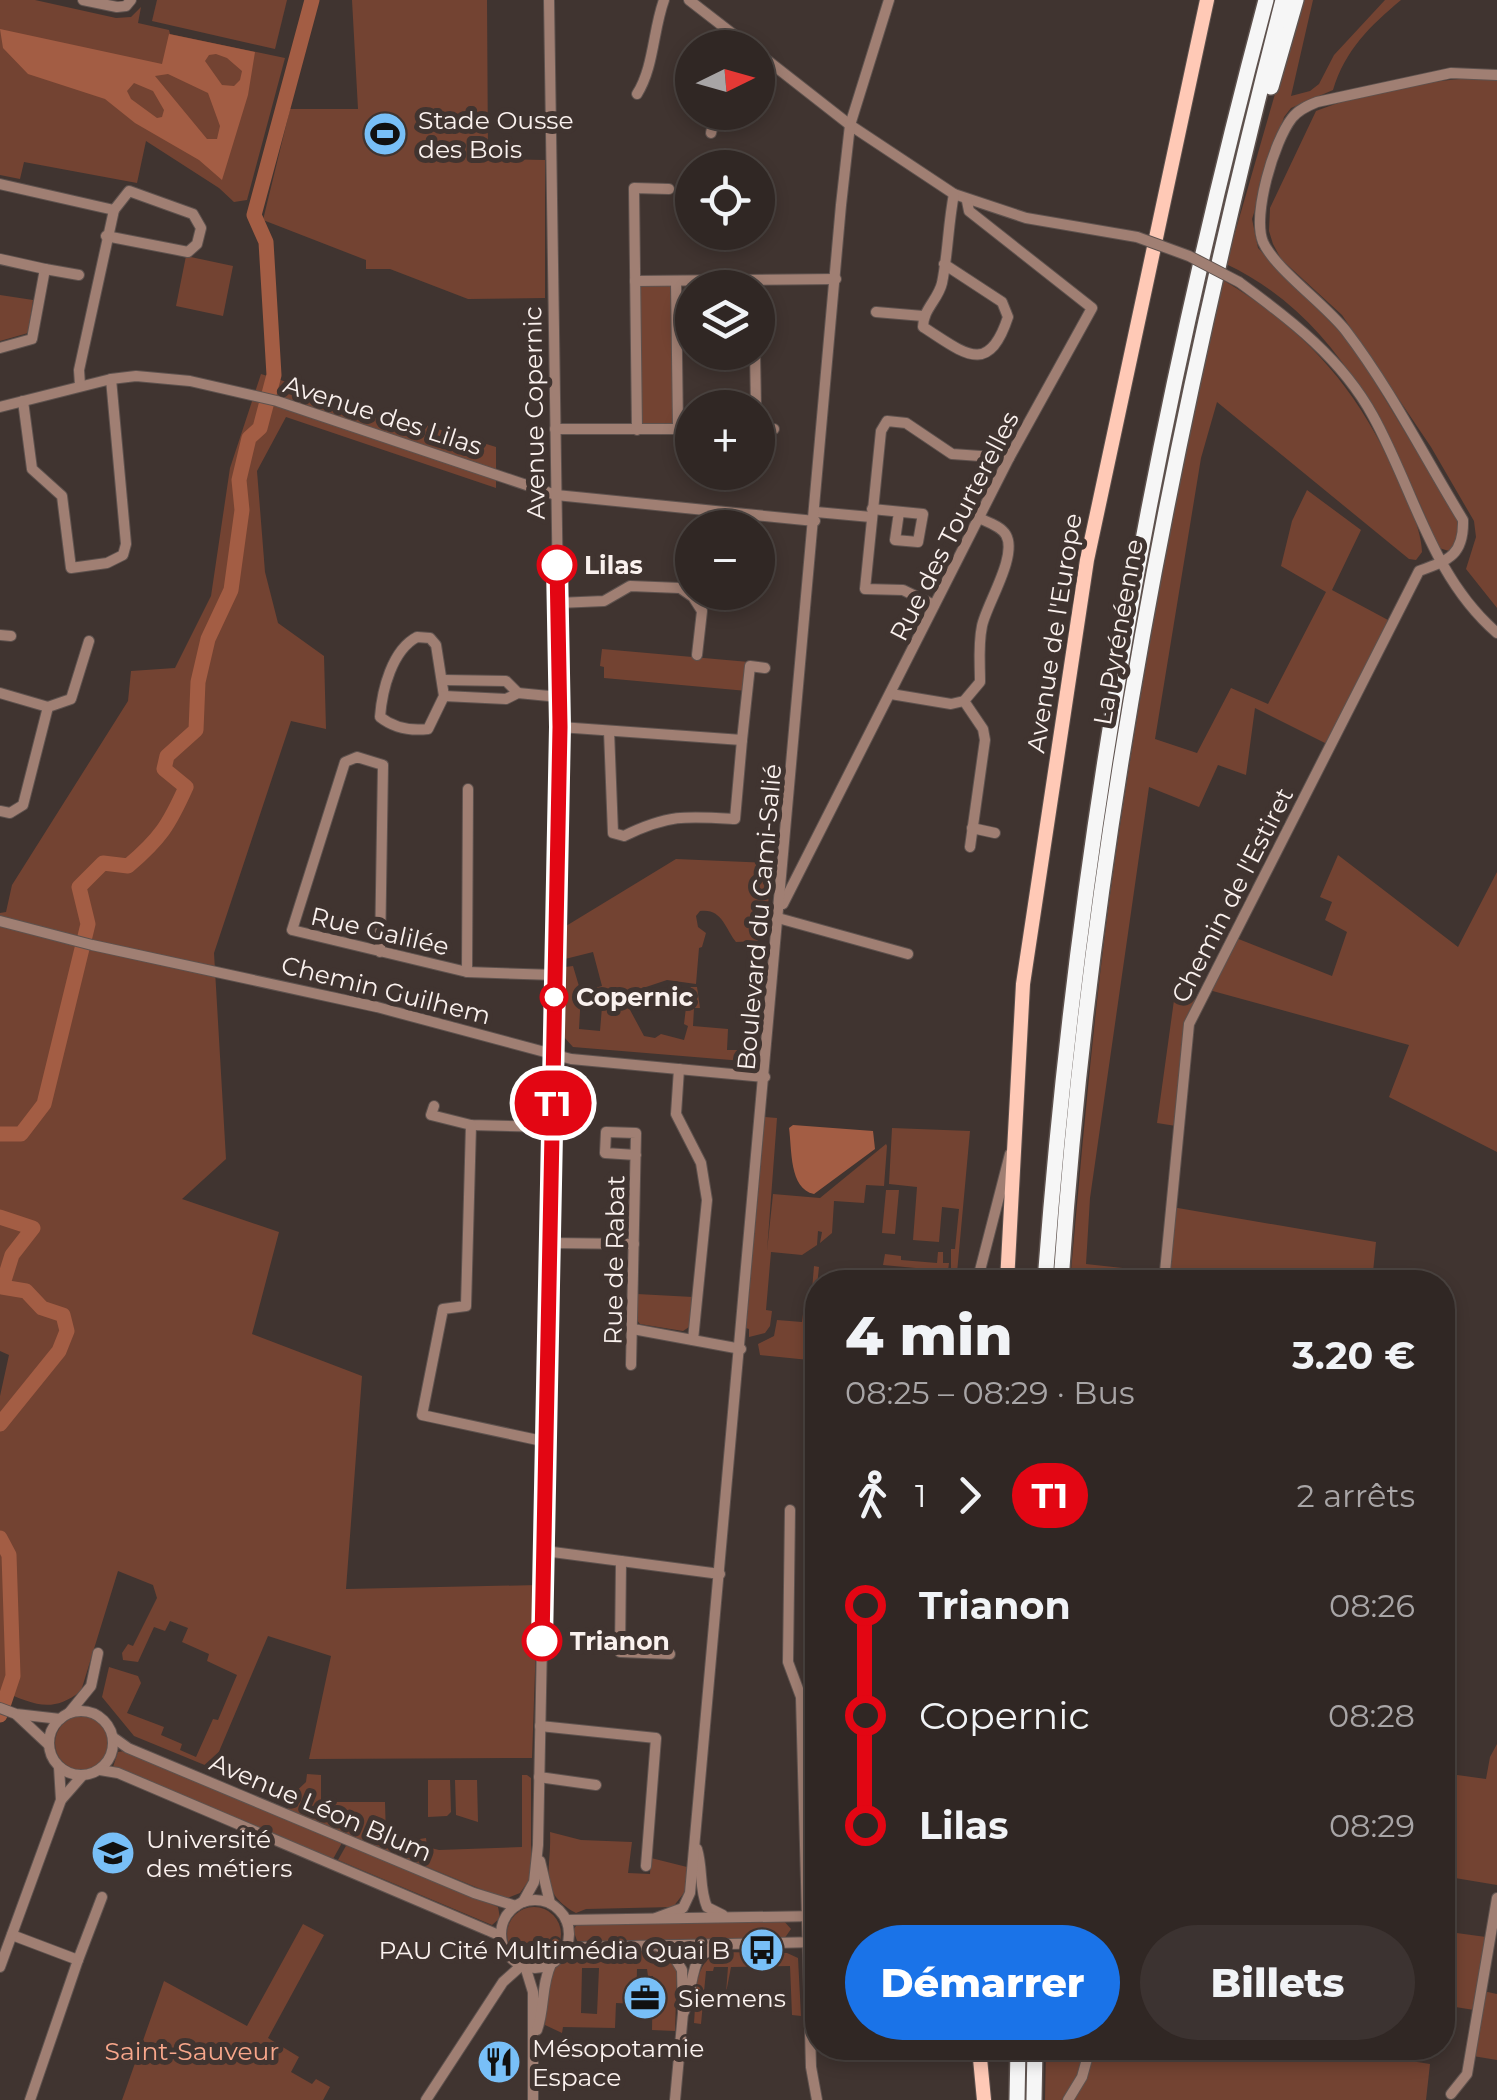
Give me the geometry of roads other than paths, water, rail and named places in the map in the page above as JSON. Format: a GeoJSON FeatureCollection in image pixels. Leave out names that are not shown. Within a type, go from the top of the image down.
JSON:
{"type":"FeatureCollection","features":[{"type":"Feature","properties":{"kind":"highway","name":"La Pyrénéenne"},"geometry":{"type":"LineString","coordinates":[[1046,1270],[1082,916],[1118,679],[1188,315],[1266,0]]}},
{"type":"Feature","properties":{"kind":"highway","name":"La Pyrénéenne"},"geometry":{"type":"LineString","coordinates":[[1062,1270],[1098,915],[1133,681],[1176,450],[1246,144],[1284,0]]}},
{"type":"Feature","properties":{"kind":"highway"},"geometry":{"type":"LineString","coordinates":[[1246,144],[1259,131],[1296,0]]}},
{"type":"Feature","properties":{"kind":"highway"},"geometry":{"type":"LineString","coordinates":[[1018,2060],[1018,2100]]}},
{"type":"Feature","properties":{"kind":"highway"},"geometry":{"type":"LineString","coordinates":[[1034,2060],[1034,2100]]}},
{"type":"Feature","properties":{"kind":"main road","name":"Avenue de l'Europe"},"geometry":{"type":"LineString","coordinates":[[1008,1270],[1023,984],[1088,560],[1207,0]]}},
{"type":"Feature","properties":{"kind":"main road"},"geometry":{"type":"LineString","coordinates":[[981,2060],[984,2100]]}},
{"type":"Feature","properties":{"kind":"street"},"geometry":{"type":"LineString","coordinates":[[83,0],[118,8],[131,0]]}},
{"type":"Feature","properties":{"kind":"street","name":"Avenue Copernic"},"geometry":{"type":"LineString","coordinates":[[519,1904],[534,1882],[538,1845],[560,727],[549,0]]}},
{"type":"Feature","properties":{"kind":"street"},"geometry":{"type":"LineString","coordinates":[[637,94],[646,80],[654,28],[664,0]]}},
{"type":"Feature","properties":{"kind":"street"},"geometry":{"type":"LineString","coordinates":[[688,0],[726,30]]}},
{"type":"Feature","properties":{"kind":"street","name":"Boulevard du Cami-Salié"},"geometry":{"type":"LineString","coordinates":[[656,1918],[683,1908],[690,1894],[850,125],[889,0]]}},
{"type":"Feature","properties":{"kind":"street"},"geometry":{"type":"LineString","coordinates":[[775,65],[850,125],[954,194],[1026,218],[1137,237],[1189,256],[1240,282],[1320,346],[1353,386],[1372,414],[1439,564],[1497,633]]}},
{"type":"Feature","properties":{"kind":"street","name":"Chemin de l'Estiret"},"geometry":{"type":"LineString","coordinates":[[1165,1270],[1189,1024],[1419,571],[1456,553],[1464,540],[1463,520],[1363,355],[1323,305],[1269,253],[1258,226],[1258,210],[1285,130],[1304,108],[1451,73],[1497,75]]}},
{"type":"Feature","properties":{"kind":"street"},"geometry":{"type":"LineString","coordinates":[[0,184],[114,210]]}},
{"type":"Feature","properties":{"kind":"street"},"geometry":{"type":"LineString","coordinates":[[637,430],[634,188],[670,189]]}},
{"type":"Feature","properties":{"kind":"street"},"geometry":{"type":"LineString","coordinates":[[80,385],[79,370],[106,236],[114,210],[129,191],[193,214],[201,228],[197,244],[188,252],[106,236]]}},
{"type":"Feature","properties":{"kind":"street"},"geometry":{"type":"LineString","coordinates":[[944,264],[1002,302],[1008,317],[997,345],[983,356],[970,357],[923,327],[923,316],[941,288],[942,278],[944,264],[954,194]]}},
{"type":"Feature","properties":{"kind":"street","name":"Rue des Tourterelles"},"geometry":{"type":"LineString","coordinates":[[778,915],[1009,458],[1092,308],[968,211],[967,200]]}},
{"type":"Feature","properties":{"kind":"street"},"geometry":{"type":"LineString","coordinates":[[0,259],[79,276]]}},
{"type":"Feature","properties":{"kind":"street"},"geometry":{"type":"LineString","coordinates":[[0,348],[32,338],[45,268]]}},
{"type":"Feature","properties":{"kind":"street"},"geometry":{"type":"LineString","coordinates":[[942,278],[955,274]]}},
{"type":"Feature","properties":{"kind":"street"},"geometry":{"type":"LineString","coordinates":[[775,283],[836,279]]}},
{"type":"Feature","properties":{"kind":"street"},"geometry":{"type":"LineString","coordinates":[[635,281],[675,281]]}},
{"type":"Feature","properties":{"kind":"street"},"geometry":{"type":"LineString","coordinates":[[876,312],[923,316]]}},
{"type":"Feature","properties":{"kind":"street","name":"Avenue des Lilas"},"geometry":{"type":"LineString","coordinates":[[0,407],[110,379],[136,376],[190,381],[277,401],[556,495],[815,516],[898,512]]}},
{"type":"Feature","properties":{"kind":"street"},"geometry":{"type":"LineString","coordinates":[[24,400],[32,468],[62,496],[71,568],[115,561],[123,555],[126,544],[110,379]]}},
{"type":"Feature","properties":{"kind":"street"},"geometry":{"type":"LineString","coordinates":[[934,605],[903,590],[865,589],[881,430],[887,421],[906,422],[952,454],[1009,458]]}},
{"type":"Feature","properties":{"kind":"street"},"geometry":{"type":"LineString","coordinates":[[555,429],[675,429]]}},
{"type":"Feature","properties":{"kind":"street"},"geometry":{"type":"LineString","coordinates":[[891,694],[951,704],[964,701],[980,682],[982,624],[1002,581],[1008,542],[1002,530],[979,518]]}},
{"type":"Feature","properties":{"kind":"street"},"geometry":{"type":"LineString","coordinates":[[558,603],[604,601],[630,586],[680,588],[693,597],[702,611],[698,655]]}},
{"type":"Feature","properties":{"kind":"street"},"geometry":{"type":"LineString","coordinates":[[417,637],[430,638],[436,645],[444,680],[444,696],[428,728],[416,730],[390,724],[380,716],[390,675],[406,642],[417,637]]}},
{"type":"Feature","properties":{"kind":"street"},"geometry":{"type":"LineString","coordinates":[[0,693],[48,707],[71,699],[88,642]]}},
{"type":"Feature","properties":{"kind":"street"},"geometry":{"type":"LineString","coordinates":[[609,730],[613,833],[624,836],[658,820],[688,816],[735,820],[750,666],[765,668]]}},
{"type":"Feature","properties":{"kind":"street"},"geometry":{"type":"LineString","coordinates":[[444,680],[506,681],[518,693]]}},
{"type":"Feature","properties":{"kind":"street"},"geometry":{"type":"LineString","coordinates":[[444,696],[506,698],[518,693],[559,697]]}},
{"type":"Feature","properties":{"kind":"street"},"geometry":{"type":"LineString","coordinates":[[964,701],[983,730],[984,740],[970,847]]}},
{"type":"Feature","properties":{"kind":"street"},"geometry":{"type":"LineString","coordinates":[[0,811],[10,813],[23,805],[48,707]]}},
{"type":"Feature","properties":{"kind":"street"},"geometry":{"type":"LineString","coordinates":[[560,727],[742,740]]}},
{"type":"Feature","properties":{"kind":"street","name":"Rue Galilée"},"geometry":{"type":"LineString","coordinates":[[380,952],[384,765],[357,757],[346,762],[292,930],[380,952],[466,972],[555,975]]}},
{"type":"Feature","properties":{"kind":"street"},"geometry":{"type":"LineString","coordinates":[[466,972],[468,789]]}},
{"type":"Feature","properties":{"kind":"street"},"geometry":{"type":"LineString","coordinates":[[972,828],[995,833]]}},
{"type":"Feature","properties":{"kind":"street"},"geometry":{"type":"LineString","coordinates":[[778,915],[908,954]]}},
{"type":"Feature","properties":{"kind":"street","name":"Chemin Guilhem"},"geometry":{"type":"LineString","coordinates":[[0,921],[377,1007],[571,1059],[765,1077]]}},
{"type":"Feature","properties":{"kind":"street"},"geometry":{"type":"LineString","coordinates":[[678,1069],[676,1114],[701,1163],[707,1200],[692,1340]]}},
{"type":"Feature","properties":{"kind":"street"},"geometry":{"type":"LineString","coordinates":[[434,1106],[431,1115],[471,1125],[553,1127]]}},
{"type":"Feature","properties":{"kind":"street"},"geometry":{"type":"LineString","coordinates":[[471,1125],[466,1306],[443,1309],[422,1415],[547,1442]]}},
{"type":"Feature","properties":{"kind":"street"},"geometry":{"type":"LineString","coordinates":[[979,1270],[1013,1144]]}},
{"type":"Feature","properties":{"kind":"street","name":"Rue de Rabat"},"geometry":{"type":"LineString","coordinates":[[632,1365],[636,1155]]}},
{"type":"Feature","properties":{"kind":"street"},"geometry":{"type":"LineString","coordinates":[[550,1244],[634,1244]]}},
{"type":"Feature","properties":{"kind":"street"},"geometry":{"type":"LineString","coordinates":[[633,1329],[741,1348]]}},
{"type":"Feature","properties":{"kind":"street"},"geometry":{"type":"LineString","coordinates":[[790,1510],[788,1662],[801,1698],[805,1804]]}},
{"type":"Feature","properties":{"kind":"street"},"geometry":{"type":"LineString","coordinates":[[544,1552],[720,1574]]}},
{"type":"Feature","properties":{"kind":"street"},"geometry":{"type":"LineString","coordinates":[[621,1562],[620,1652],[670,1654]]}},
{"type":"Feature","properties":{"kind":"street"},"geometry":{"type":"LineString","coordinates":[[98,1653],[91,1686],[99,1716]]}},
{"type":"Feature","properties":{"kind":"street"},"geometry":{"type":"LineString","coordinates":[[49,1745],[54,1726],[91,1686]]}},
{"type":"Feature","properties":{"kind":"street"},"geometry":{"type":"LineString","coordinates":[[0,1967],[61,1800],[82,1776],[100,1770],[111,1756],[114,1738],[99,1716],[79,1711],[65,1716],[8,1711]]}},
{"type":"Feature","properties":{"kind":"street"},"geometry":{"type":"LineString","coordinates":[[8,1711],[49,1745],[59,1767],[61,1800]]}},
{"type":"Feature","properties":{"kind":"street"},"geometry":{"type":"LineString","coordinates":[[540,1726],[656,1738],[646,1866]]}},
{"type":"Feature","properties":{"kind":"street","name":"Avenue Léon Blum"},"geometry":{"type":"LineString","coordinates":[[114,1738],[128,1748],[463,1888],[498,1902],[519,1904]]}},
{"type":"Feature","properties":{"kind":"street"},"geometry":{"type":"LineString","coordinates":[[59,1767],[82,1776]]}},
{"type":"Feature","properties":{"kind":"street","name":"Avenue Léon Blum"},"geometry":{"type":"LineString","coordinates":[[100,1770],[118,1773],[501,1936]]}},
{"type":"Feature","properties":{"kind":"street"},"geometry":{"type":"LineString","coordinates":[[539,1777],[596,1784]]}},
{"type":"Feature","properties":{"kind":"street","name":"Boulevard du Cami-Salié"},"geometry":{"type":"LineString","coordinates":[[695,1843],[703,1870],[701,1892],[707,1907],[728,1917]]}},
{"type":"Feature","properties":{"kind":"street","name":"Avenue Copernic"},"geometry":{"type":"LineString","coordinates":[[538,1845],[550,1904]]}},
{"type":"Feature","properties":{"kind":"street"},"geometry":{"type":"LineString","coordinates":[[30,2100],[102,1896]]}},
{"type":"Feature","properties":{"kind":"street"},"geometry":{"type":"LineString","coordinates":[[1451,2094],[1467,2074],[1497,1898]]}},
{"type":"Feature","properties":{"kind":"street"},"geometry":{"type":"LineString","coordinates":[[533,2100],[532,1992],[523,1966],[508,1954],[501,1936],[507,1914],[519,1904],[541,1900],[566,1920],[568,1940],[545,1977],[542,2016],[534,2035]]}},
{"type":"Feature","properties":{"kind":"street"},"geometry":{"type":"LineString","coordinates":[[566,1920],[805,1916]]}},
{"type":"Feature","properties":{"kind":"street"},"geometry":{"type":"LineString","coordinates":[[12,1935],[78,1960]]}},
{"type":"Feature","properties":{"kind":"street"},"geometry":{"type":"LineString","coordinates":[[564,1950],[805,1942]]}},
{"type":"Feature","properties":{"kind":"street"},"geometry":{"type":"LineString","coordinates":[[683,2013],[690,1997],[692,1970],[700,1954],[729,1944]]}},
{"type":"Feature","properties":{"kind":"street"},"geometry":{"type":"LineString","coordinates":[[657,1945],[674,1955],[682,1970],[676,2100]]}},
{"type":"Feature","properties":{"kind":"street"},"geometry":{"type":"LineString","coordinates":[[503,1982],[508,1954]]}},
{"type":"Feature","properties":{"kind":"street"},"geometry":{"type":"LineString","coordinates":[[426,2100],[503,1982],[523,1966],[551,1964]]}},
{"type":"Feature","properties":{"kind":"street"},"geometry":{"type":"LineString","coordinates":[[811,2060],[816,2100]]}},
{"type":"Feature","properties":{"kind":"street"},"geometry":{"type":"LineString","coordinates":[[1068,2100],[1087,2060]]}},
{"type":"Feature","properties":{"kind":"waterway"},"geometry":{"type":"LineString","coordinates":[[0,1134],[21,1134],[44,1104],[88,924],[79,887],[103,863],[128,866],[139,856],[163,831],[186,787],[164,769],[167,756],[196,730],[198,682],[208,639],[231,590],[242,510],[239,480],[249,438],[260,428],[274,375],[266,242],[254,215],[312,0]]}},
{"type":"Feature","properties":{"kind":"waterway"},"geometry":{"type":"LineString","coordinates":[[0,1217],[33,1228],[12,1255],[2,1287],[26,1291],[42,1308],[63,1315],[67,1331],[59,1351],[0,1424]]}},
{"type":"Feature","properties":{"kind":"waterway"},"geometry":{"type":"LineString","coordinates":[[0,1538],[9,1555],[13,1676],[0,1715]]}},
{"type":"Feature","properties":{"kind":"place","name":"Stade Ousse des Bois"},"geometry":{"type":"Point","coordinates":[385,134]}},
{"type":"Feature","properties":{"kind":"place","name":"Lilas"},"geometry":{"type":"Point","coordinates":[557,565]}},
{"type":"Feature","properties":{"kind":"place","name":"Copernic"},"geometry":{"type":"Point","coordinates":[554,997]}},
{"type":"Feature","properties":{"kind":"place","name":"Trianon"},"geometry":{"type":"Point","coordinates":[542,1641]}},
{"type":"Feature","properties":{"kind":"place","name":"Université des métiers"},"geometry":{"type":"Point","coordinates":[113,1853]}},
{"type":"Feature","properties":{"kind":"place","name":"PAU Cité Multimédia Quai B"},"geometry":{"type":"Point","coordinates":[762,1950]}},
{"type":"Feature","properties":{"kind":"place","name":"Siemens"},"geometry":{"type":"Point","coordinates":[645,1998]}},
{"type":"Feature","properties":{"kind":"place","name":"Mésopotamie Espace"},"geometry":{"type":"Point","coordinates":[499,2062]}},
{"type":"Feature","properties":{"kind":"park label","name":"Saint-Sauveur"},"geometry":{"type":"Point","coordinates":[192,2051]}}]}
